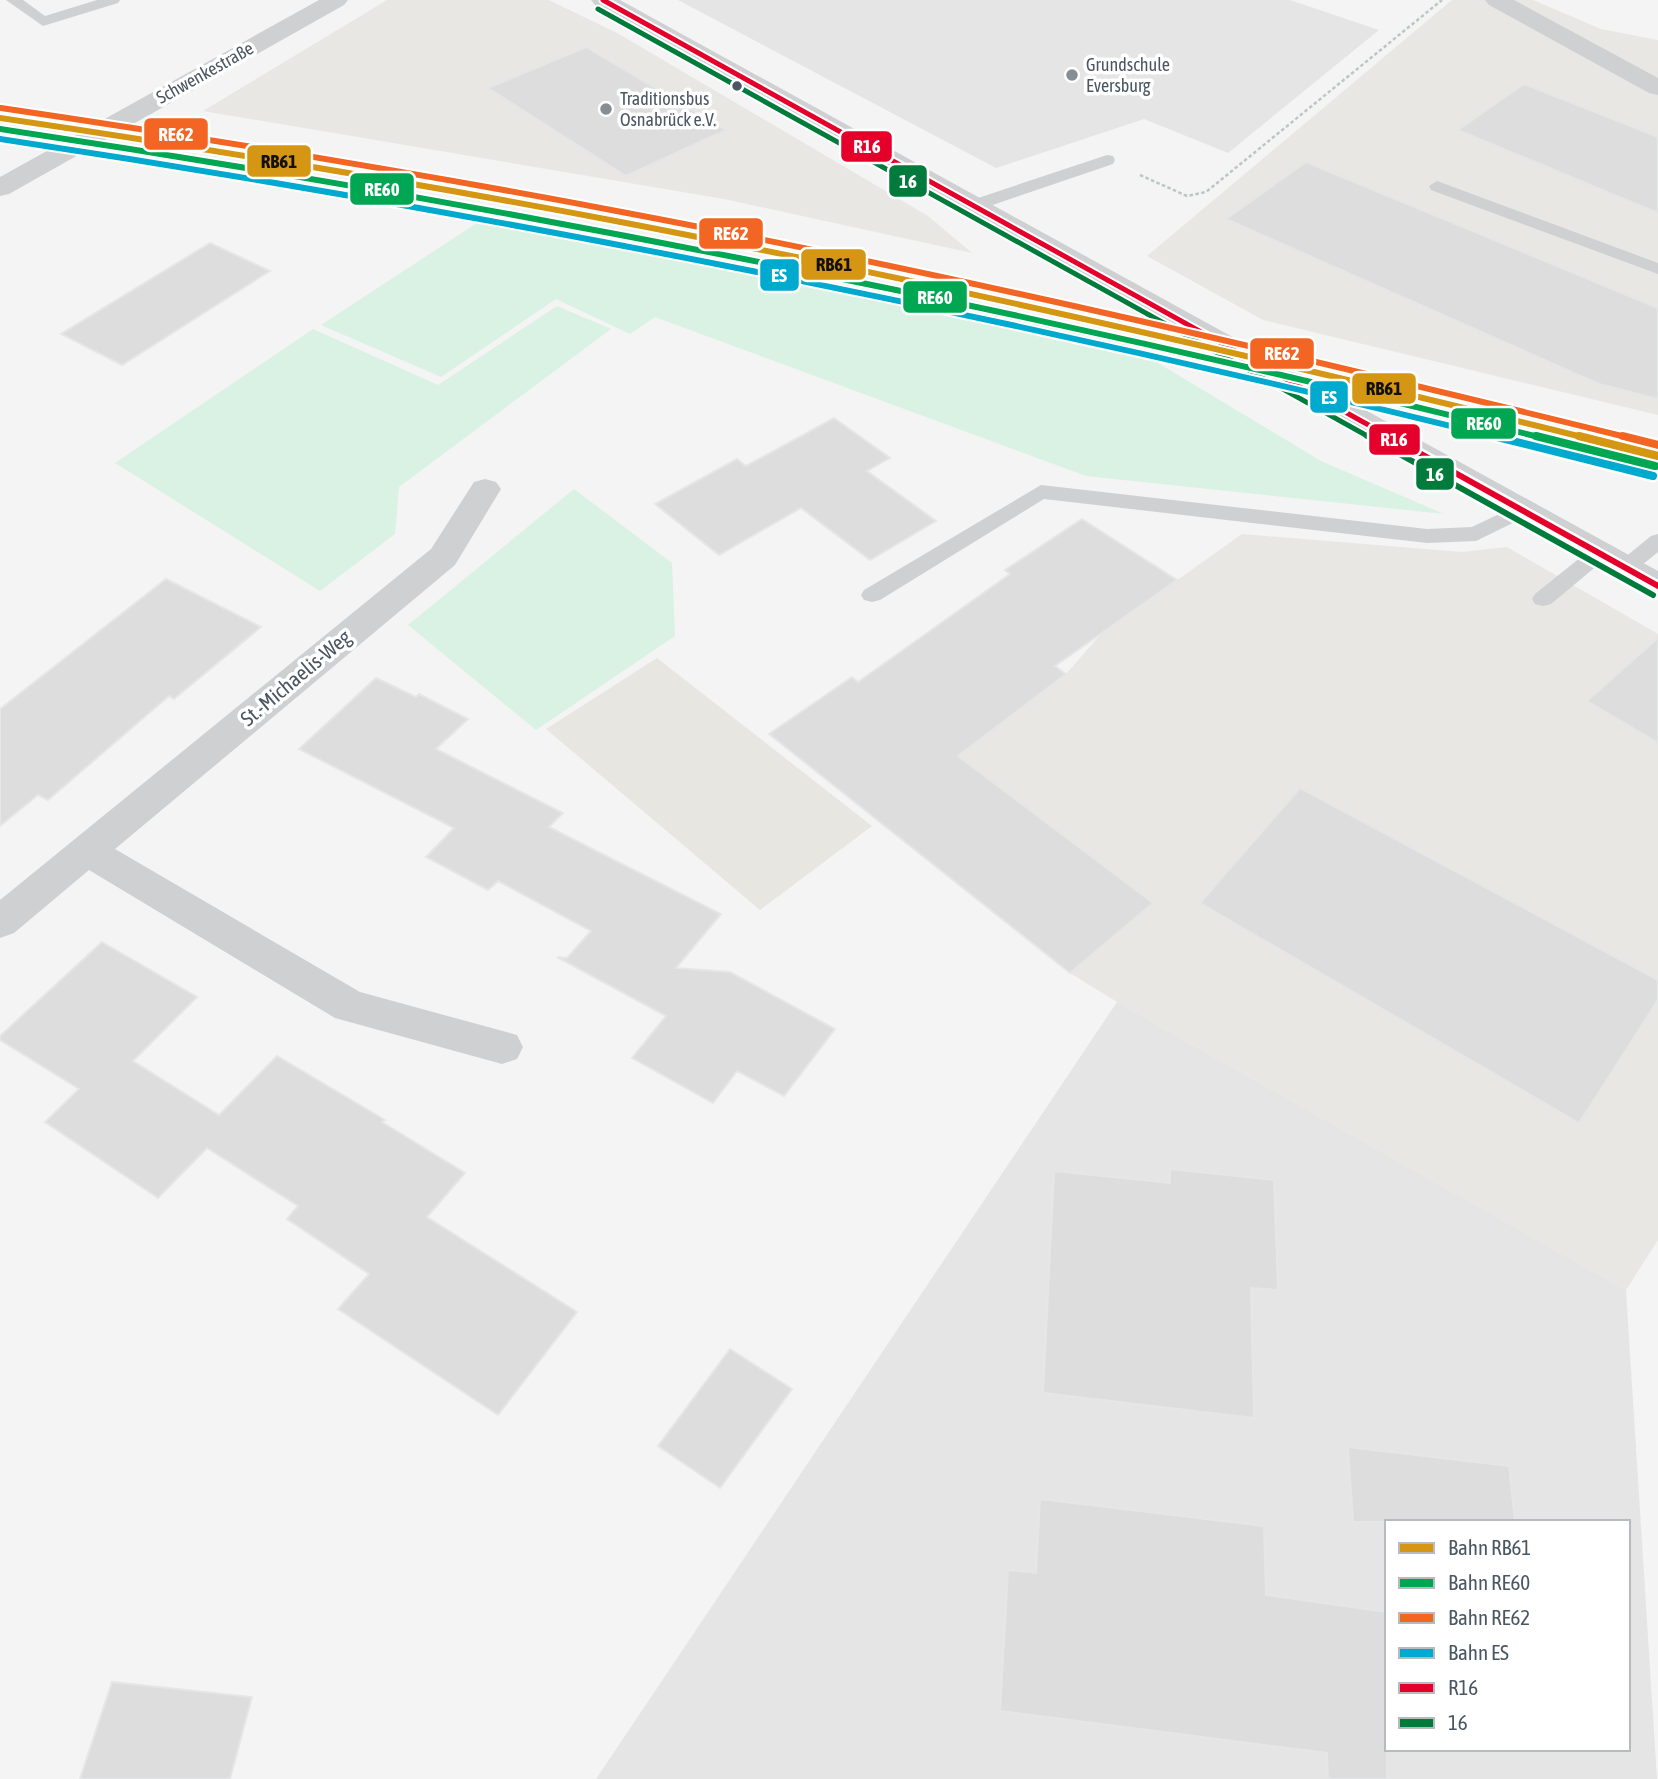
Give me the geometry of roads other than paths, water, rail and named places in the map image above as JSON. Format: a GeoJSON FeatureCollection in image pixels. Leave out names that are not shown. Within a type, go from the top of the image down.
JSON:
{"type":"FeatureCollection","features":[{"type":"Feature","properties":{"kind":"street","name":"Schwenkestraße"},"geometry":{"type":"LineString","coordinates":[[0,188],[336,0]]}},
{"type":"Feature","properties":{"kind":"street"},"geometry":{"type":"LineString","coordinates":[[603,0],[1658,586]]}},
{"type":"Feature","properties":{"kind":"street"},"geometry":{"type":"LineString","coordinates":[[1497,0],[1658,88]]}},
{"type":"Feature","properties":{"kind":"street","name":"St.-Michaelis-Weg"},"geometry":{"type":"LineString","coordinates":[[0,922],[443,557],[485,489]]}},
{"type":"Feature","properties":{"kind":"street"},"geometry":{"type":"LineString","coordinates":[[88,851],[349,1006],[502,1047]]}},
{"type":"Feature","properties":{"kind":"lane"},"geometry":{"type":"LineString","coordinates":[[13,0],[43,21],[113,0]]}},
{"type":"Feature","properties":{"kind":"lane"},"geometry":{"type":"LineString","coordinates":[[972,206],[1108,160]]}},
{"type":"Feature","properties":{"kind":"lane"},"geometry":{"type":"LineString","coordinates":[[1437,186],[1658,269]]}},
{"type":"Feature","properties":{"kind":"lane"},"geometry":{"type":"LineString","coordinates":[[872,595],[1041,492],[1427,536],[1476,534],[1520,511]]}},
{"type":"Feature","properties":{"kind":"lane"},"geometry":{"type":"LineString","coordinates":[[1625,569],[1658,541]]}},
{"type":"Feature","properties":{"kind":"lane"},"geometry":{"type":"LineString","coordinates":[[1543,599],[1598,554]]}},
{"type":"Feature","properties":{"kind":"rail line","name":"RE62"},"geometry":{"type":"LineString","coordinates":[[1,108],[419,174],[834,254],[1247,345],[1658,445]]}},
{"type":"Feature","properties":{"kind":"rail line","name":"RB61"},"geometry":{"type":"LineString","coordinates":[[0,118],[418,184],[834,264],[1247,356],[1658,456]]}},
{"type":"Feature","properties":{"kind":"rail line","name":"RE60"},"geometry":{"type":"LineString","coordinates":[[0,129],[417,195],[832,275],[1245,366],[1655,466]]}},
{"type":"Feature","properties":{"kind":"rail line","name":"ES"},"geometry":{"type":"LineString","coordinates":[[0,139],[417,205],[831,285],[1243,377],[1653,476]]}},
{"type":"Feature","properties":{"kind":"place","name":"Grundschule Eversburg"},"geometry":{"type":"Point","coordinates":[1072,75]}},
{"type":"Feature","properties":{"kind":"place","name":"Traditionsbus Osnabrück e.V."},"geometry":{"type":"Point","coordinates":[606,109]}}]}
